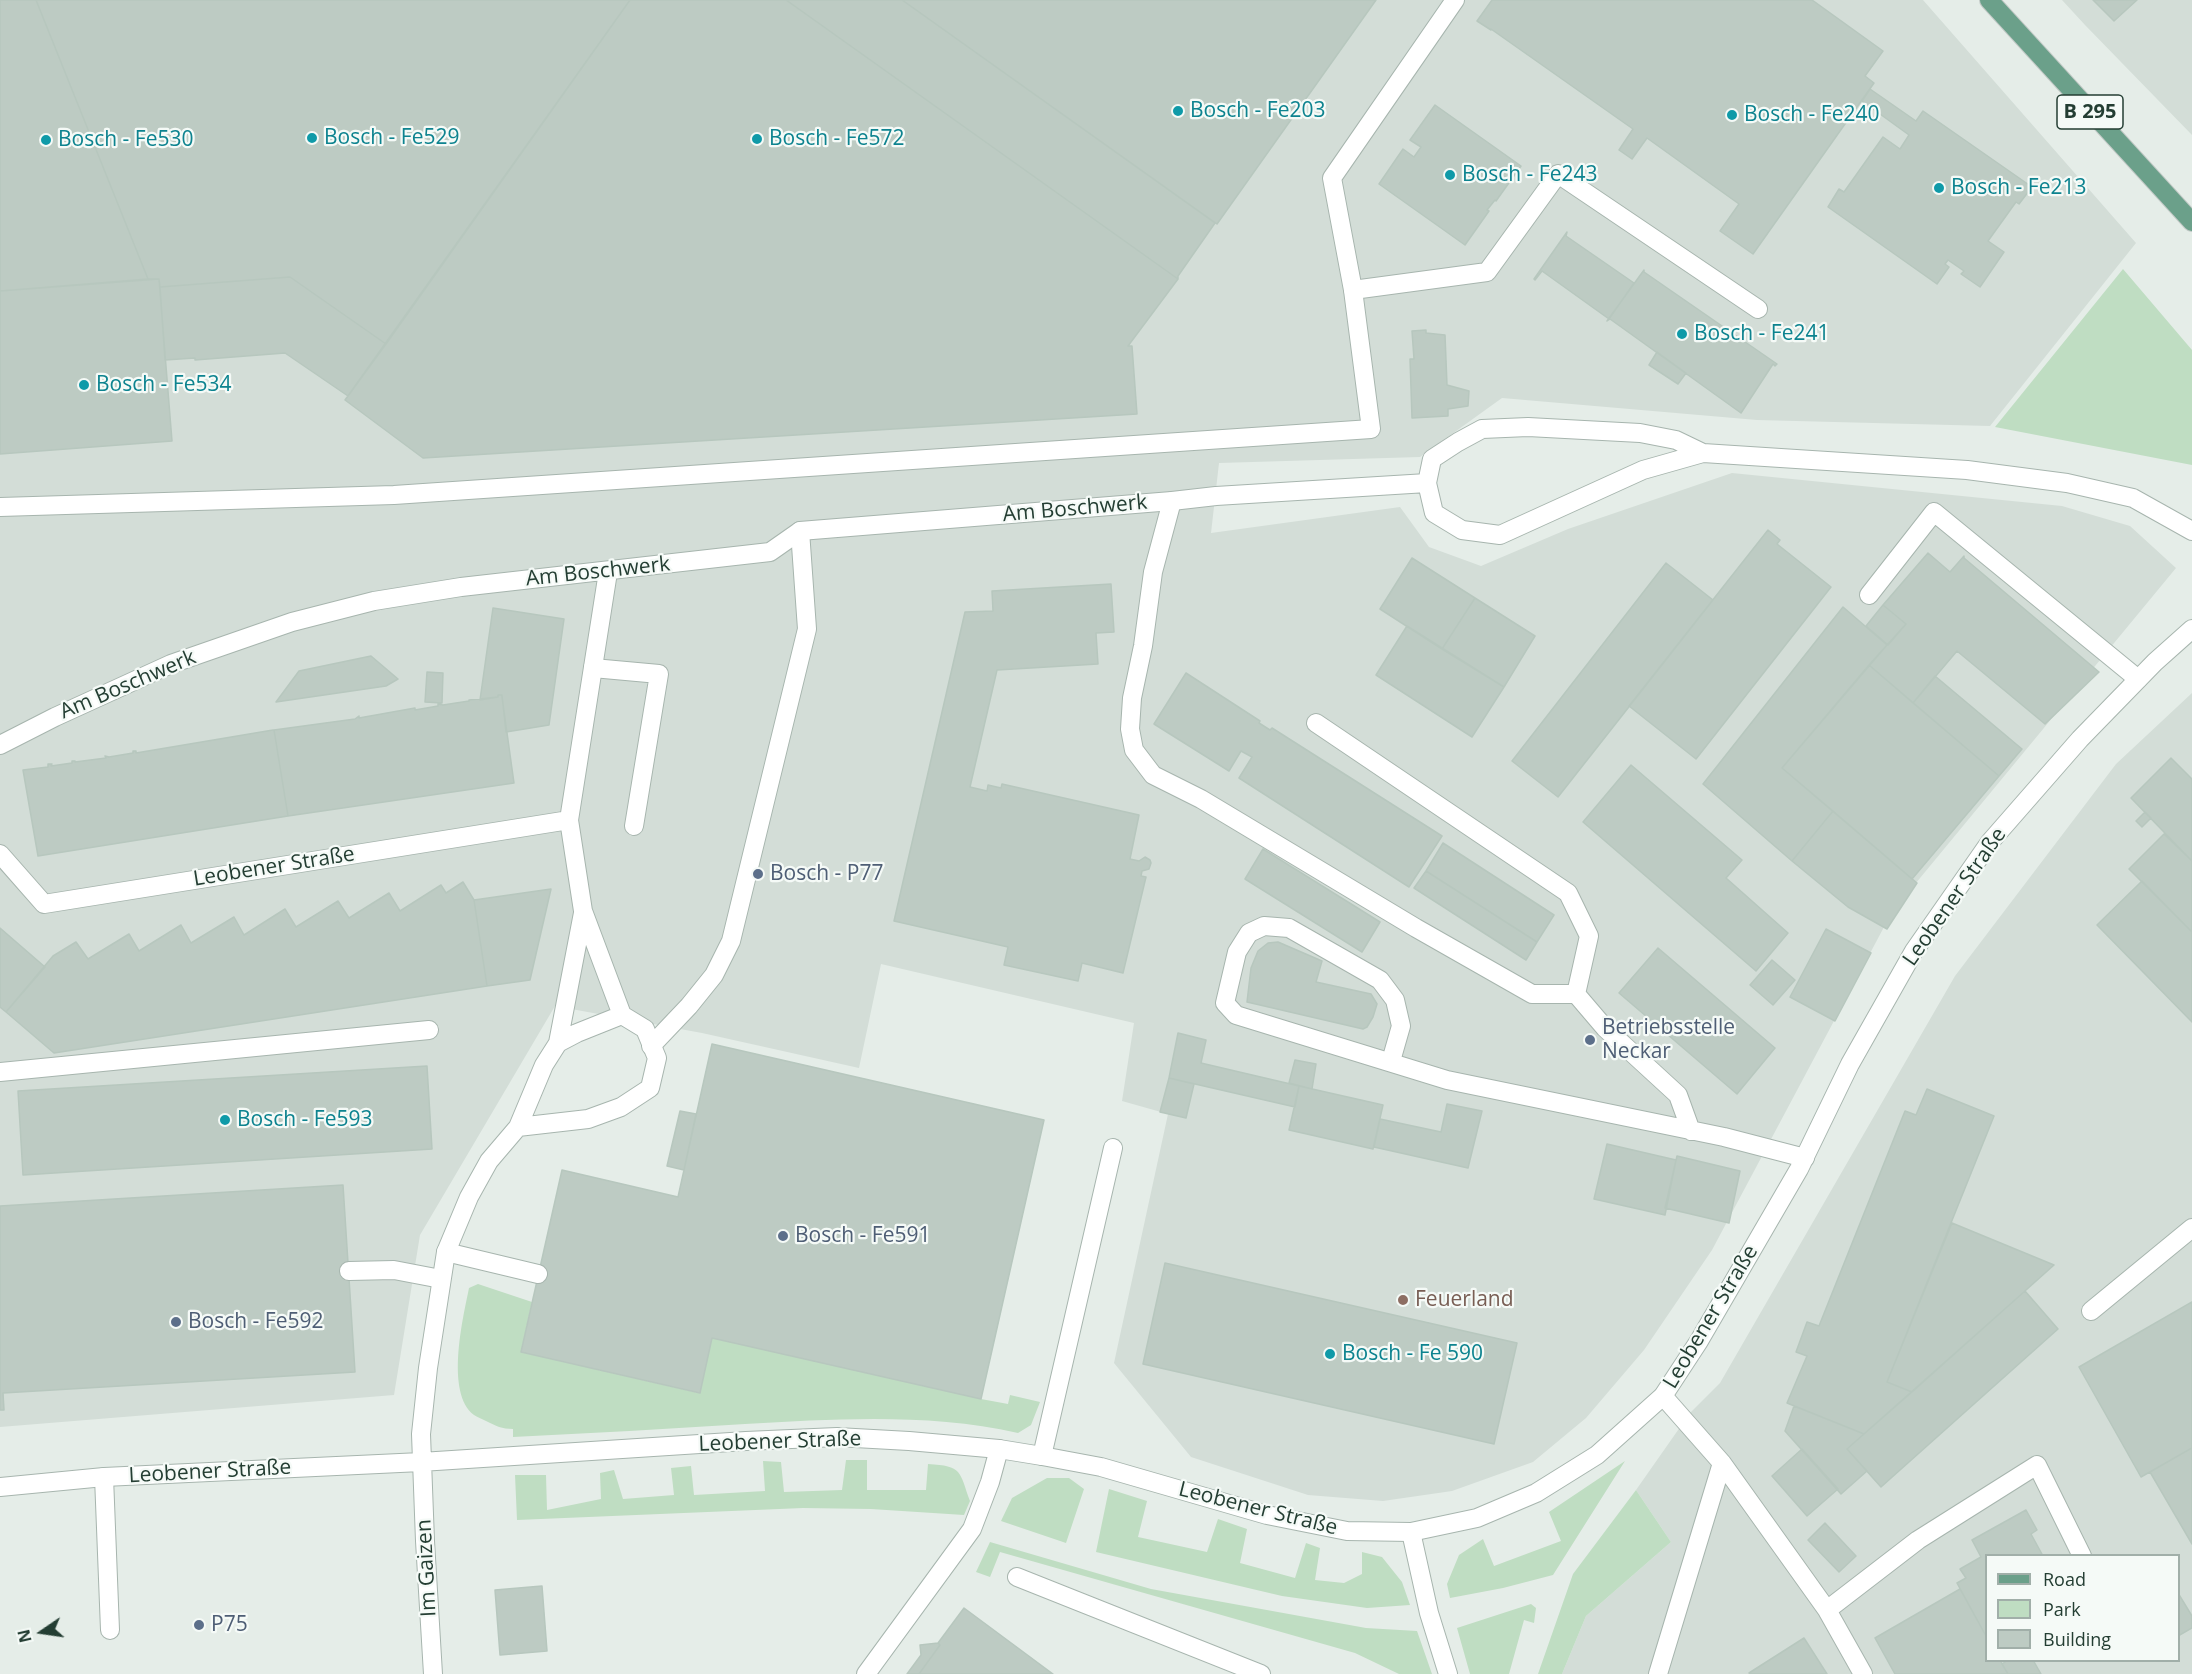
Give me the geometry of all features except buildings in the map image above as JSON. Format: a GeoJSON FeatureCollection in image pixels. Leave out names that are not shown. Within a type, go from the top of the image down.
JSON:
{"type":"FeatureCollection","features":[{"type":"Feature","properties":{"kind":"main road","name":"B 295"},"geometry":{"type":"LineString","coordinates":[[1989,0],[2192,222]]}},
{"type":"Feature","properties":{"kind":"street"},"geometry":{"type":"LineString","coordinates":[[0,507],[394,495],[1371,429],[1353,290],[1332,178],[1455,0]]}},
{"type":"Feature","properties":{"kind":"street"},"geometry":{"type":"LineString","coordinates":[[1353,290],[1487,272],[1558,174],[1758,309]]}},
{"type":"Feature","properties":{"kind":"street"},"geometry":{"type":"LineString","coordinates":[[1703,453],[1676,440],[1640,433],[1528,427],[1482,429],[1432,459],[1427,483],[1434,513],[1462,530],[1500,535],[1643,470],[1703,453],[1967,470],[2067,483],[2133,498],[2192,531]]}},
{"type":"Feature","properties":{"kind":"street","name":"Am Boschwerk"},"geometry":{"type":"LineString","coordinates":[[0,745],[171,664],[292,622],[374,601],[450,589],[770,552],[800,531],[1216,496],[1427,483]]}},
{"type":"Feature","properties":{"kind":"street"},"geometry":{"type":"LineString","coordinates":[[1172,501],[1153,572],[1143,646],[1132,698],[1130,729],[1134,750],[1152,775],[1201,799],[1416,928],[1532,994],[1576,994],[1605,1028],[1678,1095],[1691,1131]]}},
{"type":"Feature","properties":{"kind":"street"},"geometry":{"type":"LineString","coordinates":[[1869,595],[1934,512],[2138,679]]}},
{"type":"Feature","properties":{"kind":"street"},"geometry":{"type":"LineString","coordinates":[[651,1046],[689,1006],[714,975],[731,941],[807,629],[800,531]]}},
{"type":"Feature","properties":{"kind":"street"},"geometry":{"type":"LineString","coordinates":[[518,1127],[588,1119],[621,1107],[650,1088],[657,1058],[645,1029],[622,1015],[583,911],[569,820],[608,572]]}},
{"type":"Feature","properties":{"kind":"street","name":"Leobener Straße"},"geometry":{"type":"LineString","coordinates":[[0,1487],[104,1477],[421,1462],[837,1437],[999,1449],[1042,1456],[1101,1467],[1267,1515],[1347,1531],[1411,1532],[1477,1518],[1536,1493],[1597,1455],[1663,1396],[1699,1341],[1804,1158],[1850,1064],[1914,951],[1990,842],[2080,739],[2138,679],[2192,629]]}},
{"type":"Feature","properties":{"kind":"street"},"geometry":{"type":"LineString","coordinates":[[593,668],[658,674],[634,826]]}},
{"type":"Feature","properties":{"kind":"street"},"geometry":{"type":"LineString","coordinates":[[1316,723],[1568,893],[1589,936],[1576,994]]}},
{"type":"Feature","properties":{"kind":"street","name":"Leobener Straße"},"geometry":{"type":"LineString","coordinates":[[0,854],[44,904],[569,820]]}},
{"type":"Feature","properties":{"kind":"street"},"geometry":{"type":"LineString","coordinates":[[421,1462],[421,1434],[428,1368],[447,1252],[469,1197],[489,1161],[518,1127],[544,1065],[558,1043],[583,911]]}},
{"type":"Feature","properties":{"kind":"street"},"geometry":{"type":"LineString","coordinates":[[1391,1061],[1401,1026],[1395,1000],[1380,980],[1289,928],[1264,926],[1249,933],[1237,952],[1225,1003],[1236,1015],[1447,1080],[1691,1131],[1804,1158]]}},
{"type":"Feature","properties":{"kind":"street"},"geometry":{"type":"LineString","coordinates":[[558,1043],[622,1015]]}},
{"type":"Feature","properties":{"kind":"street"},"geometry":{"type":"LineString","coordinates":[[0,1072],[429,1030]]}},
{"type":"Feature","properties":{"kind":"street"},"geometry":{"type":"LineString","coordinates":[[1042,1456],[1113,1148]]}},
{"type":"Feature","properties":{"kind":"street"},"geometry":{"type":"LineString","coordinates":[[2091,1311],[2192,1228]]}},
{"type":"Feature","properties":{"kind":"street"},"geometry":{"type":"LineString","coordinates":[[447,1252],[538,1274]]}},
{"type":"Feature","properties":{"kind":"street"},"geometry":{"type":"LineString","coordinates":[[349,1271],[394,1270],[441,1279]]}},
{"type":"Feature","properties":{"kind":"street"},"geometry":{"type":"LineString","coordinates":[[1663,1396],[1722,1463],[1827,1610],[1863,1674]]}},
{"type":"Feature","properties":{"kind":"street"},"geometry":{"type":"LineString","coordinates":[[866,1674],[972,1529],[990,1482],[999,1449]]}},
{"type":"Feature","properties":{"kind":"street","name":"Im Gaizen"},"geometry":{"type":"LineString","coordinates":[[421,1462],[433,1674]]}},
{"type":"Feature","properties":{"kind":"street"},"geometry":{"type":"LineString","coordinates":[[1658,1674],[1722,1463]]}},
{"type":"Feature","properties":{"kind":"street"},"geometry":{"type":"LineString","coordinates":[[1827,1610],[1918,1540],[2037,1465],[2081,1554]]}},
{"type":"Feature","properties":{"kind":"street"},"geometry":{"type":"LineString","coordinates":[[104,1477],[110,1630]]}},
{"type":"Feature","properties":{"kind":"street"},"geometry":{"type":"LineString","coordinates":[[1411,1532],[1429,1613],[1448,1674]]}},
{"type":"Feature","properties":{"kind":"street"},"geometry":{"type":"LineString","coordinates":[[1017,1577],[1262,1674]]}},
{"type":"Feature","properties":{"kind":"shaded area"},"geometry":{"type":"Polygon","coordinates":[[[0,0],[1923,0],[2136,243],[1990,426],[1757,420],[1502,398],[1420,457],[1219,463],[1211,533],[1400,507],[1429,547],[1481,566],[1568,529],[1732,473],[2062,506],[2130,526],[2176,568],[1892,912],[1712,1250],[1644,1350],[1586,1418],[1533,1462],[1452,1491],[1383,1501],[1308,1495],[1191,1457],[1114,1363],[1168,1114],[1122,1101],[1134,1023],[881,964],[859,1068],[702,1033],[555,1006],[420,1235],[394,1395],[0,1427],[0,0]]]}},
{"type":"Feature","properties":{"kind":"shaded area"},"geometry":{"type":"Polygon","coordinates":[[[2062,0],[2192,0],[2192,135],[2085,25],[2062,0]]]}},
{"type":"Feature","properties":{"kind":"shaded area"},"geometry":{"type":"Polygon","coordinates":[[[2192,693],[2192,1674],[1562,1674],[1586,1616],[1671,1542],[1636,1490],[1690,1413],[1720,1383],[1955,976],[2116,764],[2192,693]]]}},
{"type":"Feature","properties":{"kind":"green space"},"geometry":{"type":"Polygon","coordinates":[[[2123,269],[2192,350],[2192,465],[1995,427],[2123,269]]]}},
{"type":"Feature","properties":{"kind":"green space"},"geometry":{"type":"Polygon","coordinates":[[[478,1284],[532,1302],[521,1352],[699,1393],[712,1338],[981,1399],[1008,1404],[1010,1395],[1040,1402],[1031,1425],[1018,1433],[951,1422],[848,1419],[513,1437],[513,1429],[499,1427],[474,1415],[465,1404],[460,1390],[458,1355],[463,1317],[469,1288],[478,1284]]]}},
{"type":"Feature","properties":{"kind":"green space"},"geometry":{"type":"Polygon","coordinates":[[[846,1460],[867,1460],[867,1490],[926,1490],[928,1464],[948,1466],[958,1472],[970,1501],[964,1515],[871,1509],[803,1508],[517,1520],[515,1475],[546,1475],[547,1510],[601,1499],[600,1473],[614,1470],[623,1499],[674,1495],[671,1468],[691,1466],[694,1495],[765,1491],[763,1461],[781,1462],[784,1492],[842,1490],[846,1460]]]}},
{"type":"Feature","properties":{"kind":"green space"},"geometry":{"type":"Polygon","coordinates":[[[1625,1461],[1553,1575],[1450,1598],[1447,1584],[1459,1555],[1483,1539],[1494,1566],[1561,1541],[1549,1512],[1625,1461]]]}},
{"type":"Feature","properties":{"kind":"green space"},"geometry":{"type":"Polygon","coordinates":[[[1047,1478],[1069,1478],[1084,1489],[1066,1543],[1001,1521],[1012,1498],[1047,1478]]]}},
{"type":"Feature","properties":{"kind":"green space"},"geometry":{"type":"Polygon","coordinates":[[[1109,1489],[1147,1501],[1138,1537],[1207,1552],[1218,1519],[1247,1529],[1240,1563],[1295,1578],[1306,1543],[1320,1548],[1315,1580],[1344,1583],[1362,1574],[1362,1552],[1382,1557],[1402,1582],[1410,1605],[1367,1608],[1282,1596],[1096,1552],[1109,1489]]]}},
{"type":"Feature","properties":{"kind":"green space"},"geometry":{"type":"Polygon","coordinates":[[[1636,1490],[1671,1542],[1586,1616],[1562,1674],[1538,1674],[1573,1574],[1636,1490]]]}},
{"type":"Feature","properties":{"kind":"green space"},"geometry":{"type":"Polygon","coordinates":[[[990,1542],[1151,1589],[1366,1628],[1417,1631],[1432,1674],[1399,1674],[1355,1653],[1000,1552],[990,1577],[976,1572],[990,1542]]]}},
{"type":"Feature","properties":{"kind":"green space"},"geometry":{"type":"Polygon","coordinates":[[[1531,1604],[1536,1608],[1534,1623],[1524,1620],[1509,1674],[1470,1674],[1457,1628],[1531,1604]]]}},
{"type":"Feature","properties":{"kind":"place","name":"Bosch - Fe203"},"geometry":{"type":"Point","coordinates":[1178,111]}},
{"type":"Feature","properties":{"kind":"place","name":"Bosch - Fe240"},"geometry":{"type":"Point","coordinates":[1732,115]}},
{"type":"Feature","properties":{"kind":"place","name":"Bosch - Fe529"},"geometry":{"type":"Point","coordinates":[312,138]}},
{"type":"Feature","properties":{"kind":"place","name":"Bosch - Fe572"},"geometry":{"type":"Point","coordinates":[757,139]}},
{"type":"Feature","properties":{"kind":"place","name":"Bosch - Fe530"},"geometry":{"type":"Point","coordinates":[46,140]}},
{"type":"Feature","properties":{"kind":"place","name":"Bosch - Fe243"},"geometry":{"type":"Point","coordinates":[1450,175]}},
{"type":"Feature","properties":{"kind":"place","name":"Bosch - Fe213"},"geometry":{"type":"Point","coordinates":[1939,188]}},
{"type":"Feature","properties":{"kind":"place","name":"Bosch - Fe241"},"geometry":{"type":"Point","coordinates":[1682,334]}},
{"type":"Feature","properties":{"kind":"place","name":"Bosch - Fe534"},"geometry":{"type":"Point","coordinates":[84,385]}},
{"type":"Feature","properties":{"kind":"place","name":"Bosch - P77"},"geometry":{"type":"Point","coordinates":[758,874]}},
{"type":"Feature","properties":{"kind":"place","name":"Betriebsstelle Neckar"},"geometry":{"type":"Point","coordinates":[1590,1040]}},
{"type":"Feature","properties":{"kind":"place","name":"Bosch - Fe593"},"geometry":{"type":"Point","coordinates":[225,1120]}},
{"type":"Feature","properties":{"kind":"place","name":"Bosch - Fe591"},"geometry":{"type":"Point","coordinates":[783,1236]}},
{"type":"Feature","properties":{"kind":"place","name":"Feuerland"},"geometry":{"type":"Point","coordinates":[1403,1300]}},
{"type":"Feature","properties":{"kind":"place","name":"Bosch - Fe592"},"geometry":{"type":"Point","coordinates":[176,1322]}},
{"type":"Feature","properties":{"kind":"place","name":"Bosch - Fe 590"},"geometry":{"type":"Point","coordinates":[1330,1354]}},
{"type":"Feature","properties":{"kind":"place","name":"P75"},"geometry":{"type":"Point","coordinates":[199,1625]}}]}
